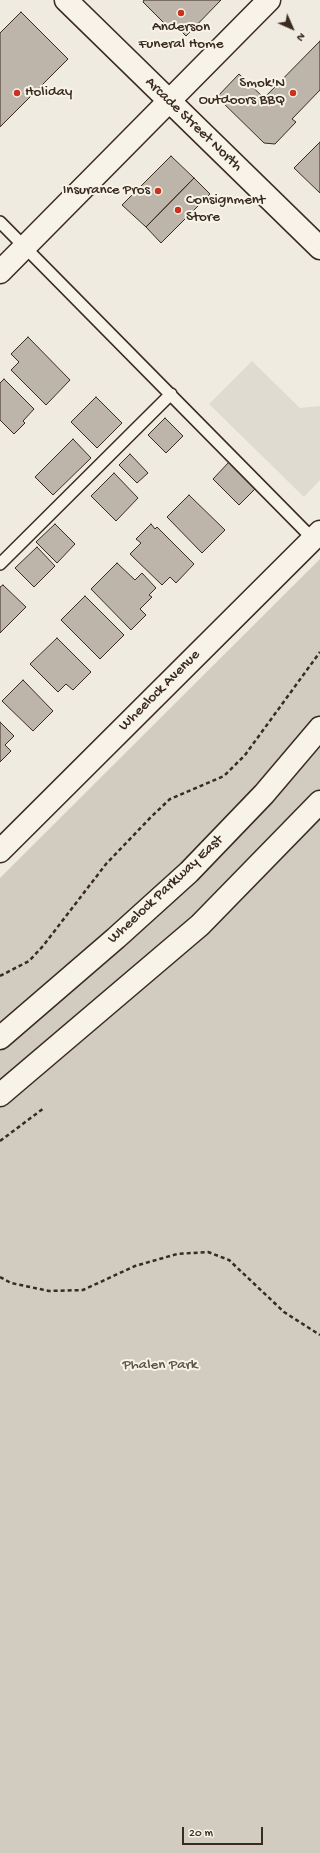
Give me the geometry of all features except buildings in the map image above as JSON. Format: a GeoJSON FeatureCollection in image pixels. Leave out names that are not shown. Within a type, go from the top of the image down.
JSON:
{"type":"FeatureCollection","features":[{"type":"Feature","properties":{"kind":"street","name":"Arcade Street North"},"geometry":{"type":"LineString","coordinates":[[66,0],[320,248]]}},
{"type":"Feature","properties":{"kind":"street"},"geometry":{"type":"LineString","coordinates":[[0,272],[270,0]]}},
{"type":"Feature","properties":{"kind":"street","name":"Wheelock Avenue"},"geometry":{"type":"LineString","coordinates":[[0,851],[316,535]]}},
{"type":"Feature","properties":{"kind":"street","name":"Wheelock Parkway East"},"geometry":{"type":"LineString","coordinates":[[0,1038],[110,943],[189,872],[264,794],[320,728]]}},
{"type":"Feature","properties":{"kind":"street"},"geometry":{"type":"LineString","coordinates":[[0,1095],[200,925],[320,802]]}},
{"type":"Feature","properties":{"kind":"lane"},"geometry":{"type":"LineString","coordinates":[[0,222],[171,394],[316,535]]}},
{"type":"Feature","properties":{"kind":"lane"},"geometry":{"type":"LineString","coordinates":[[0,564],[171,394]]}},
{"type":"Feature","properties":{"kind":"path"},"geometry":{"type":"LineString","coordinates":[[0,976],[15,970],[33,956],[106,864],[161,808],[170,800],[224,776],[246,755],[320,652]]}},
{"type":"Feature","properties":{"kind":"path"},"geometry":{"type":"LineString","coordinates":[[0,1141],[44,1108]]}},
{"type":"Feature","properties":{"kind":"path"},"geometry":{"type":"LineString","coordinates":[[0,1277],[11,1283],[49,1291],[83,1290],[135,1266],[177,1254],[208,1252],[230,1260],[284,1312],[320,1335]]}},
{"type":"Feature","properties":{"kind":"shaded area"},"geometry":{"type":"Polygon","coordinates":[[[252,361],[300,408],[320,406],[320,480],[304,497],[209,404],[252,361]]]}},
{"type":"Feature","properties":{"kind":"green space","name":"Phalen Park"},"geometry":{"type":"Polygon","coordinates":[[[320,559],[320,1853],[0,1853],[0,878],[320,559]]]}},
{"type":"Feature","properties":{"kind":"place","name":"Anderson Funeral Home"},"geometry":{"type":"Point","coordinates":[181,13]}},
{"type":"Feature","properties":{"kind":"place","name":"Holiday"},"geometry":{"type":"Point","coordinates":[17,93]}},
{"type":"Feature","properties":{"kind":"place","name":"Smok'N Outdoors BBQ"},"geometry":{"type":"Point","coordinates":[293,93]}},
{"type":"Feature","properties":{"kind":"place","name":"Insurance Pros"},"geometry":{"type":"Point","coordinates":[158,191]}},
{"type":"Feature","properties":{"kind":"place","name":"Consignment Store"},"geometry":{"type":"Point","coordinates":[178,210]}}]}
